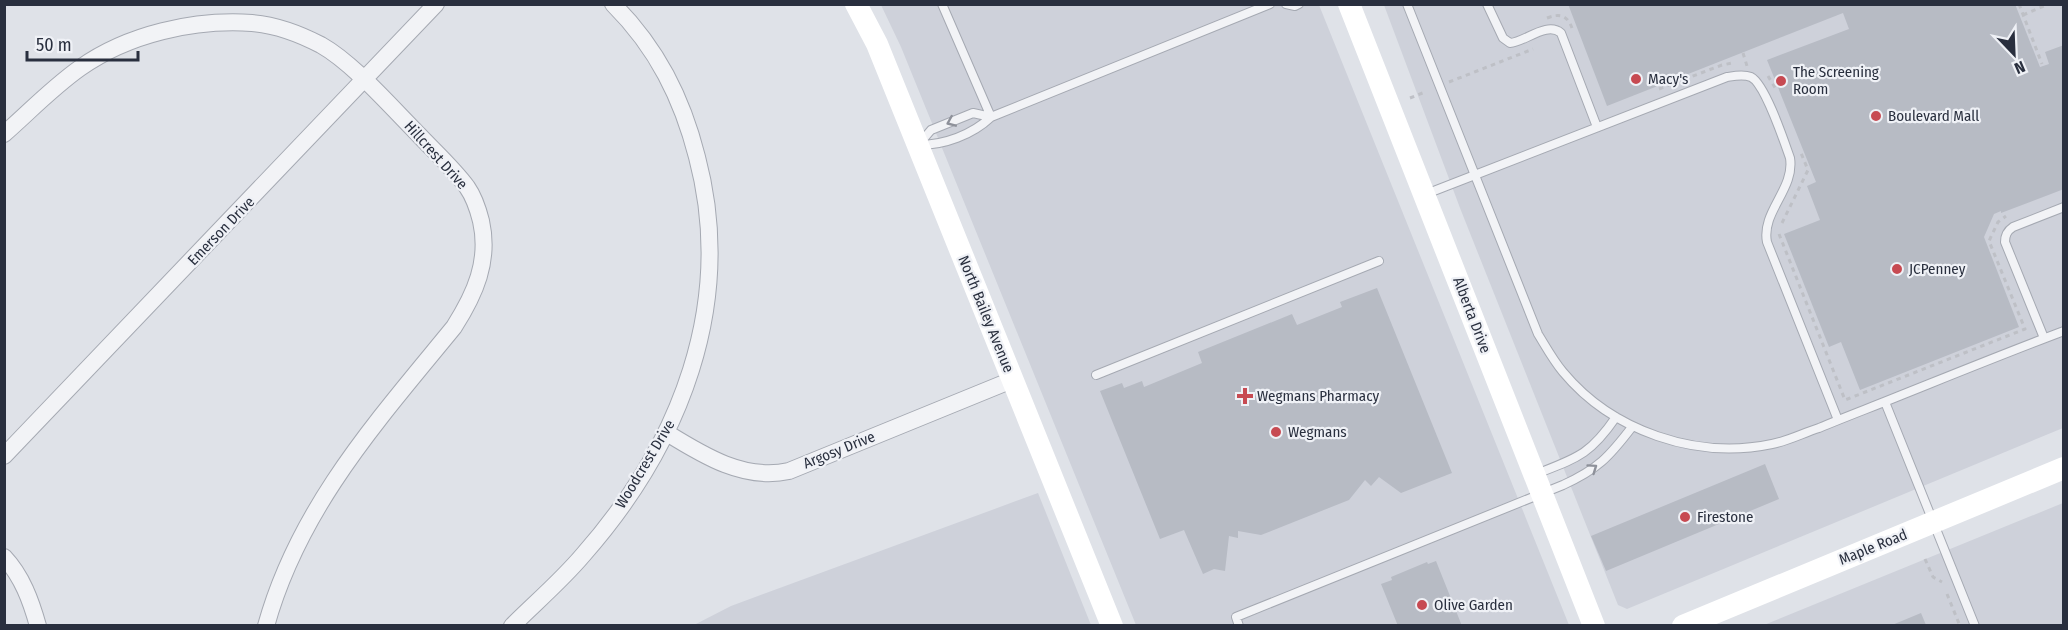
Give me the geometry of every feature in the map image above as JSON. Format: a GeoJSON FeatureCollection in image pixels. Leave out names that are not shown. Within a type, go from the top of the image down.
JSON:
{"type":"FeatureCollection","features":[{"type":"Feature","properties":{"kind":"street","name":"Emerson Drive"},"geometry":{"type":"LineString","coordinates":[[4,456],[436,4]]}},
{"type":"Feature","properties":{"kind":"street","name":"Woodcrest Drive"},"geometry":{"type":"LineString","coordinates":[[512,626],[556,585],[610,522],[634,488],[667,433],[684,395],[705,315],[710,249],[707,209],[701,170],[689,126],[678,96],[664,69],[630,21],[613,4]]}},
{"type":"Feature","properties":{"kind":"street","name":"North Bailey Avenue"},"geometry":{"type":"LineString","coordinates":[[856,4],[877,44],[1112,626]]}},
{"type":"Feature","properties":{"kind":"street","name":"Alberta Drive"},"geometry":{"type":"LineString","coordinates":[[1350,4],[1594,626]]}},
{"type":"Feature","properties":{"kind":"street","name":"Hillcrest Drive"},"geometry":{"type":"LineString","coordinates":[[4,134],[65,81],[100,56],[146,37],[176,29],[202,24],[253,23],[296,33],[341,59],[457,175],[475,202],[484,241],[483,261],[476,288],[454,327],[351,456],[314,512],[294,550],[274,597],[267,626]]}},
{"type":"Feature","properties":{"kind":"street","name":"Argosy Drive"},"geometry":{"type":"LineString","coordinates":[[667,433],[715,460],[749,472],[774,474],[789,471],[1012,380]]}},
{"type":"Feature","properties":{"kind":"street","name":"Maple Road"},"geometry":{"type":"LineString","coordinates":[[1683,626],[2064,468]]}},
{"type":"Feature","properties":{"kind":"street"},"geometry":{"type":"LineString","coordinates":[[4,557],[22,583],[33,607],[38,626]]}},
{"type":"Feature","properties":{"kind":"lane"},"geometry":{"type":"LineString","coordinates":[[942,4],[991,117]]}},
{"type":"Feature","properties":{"kind":"lane"},"geometry":{"type":"LineString","coordinates":[[918,145],[937,145],[979,128],[991,117],[1270,4]]}},
{"type":"Feature","properties":{"kind":"lane"},"geometry":{"type":"LineString","coordinates":[[1286,4],[1295,6],[1299,4]]}},
{"type":"Feature","properties":{"kind":"lane"},"geometry":{"type":"LineString","coordinates":[[1407,4],[1533,324],[1568,378],[1632,427],[1672,441],[1705,446],[1741,448],[1772,444],[2064,331]]}},
{"type":"Feature","properties":{"kind":"lane"},"geometry":{"type":"LineString","coordinates":[[1487,4],[1503,38],[1510,43],[1548,29],[1561,33],[1598,127]]}},
{"type":"Feature","properties":{"kind":"lane"},"geometry":{"type":"LineString","coordinates":[[1424,195],[1727,77],[1738,75],[1750,77],[1759,84],[1792,167],[1787,184],[1767,224],[1765,232],[1767,242],[1838,420]]}},
{"type":"Feature","properties":{"kind":"lane"},"geometry":{"type":"LineString","coordinates":[[918,145],[931,130],[973,113],[991,117]]}},
{"type":"Feature","properties":{"kind":"lane"},"geometry":{"type":"LineString","coordinates":[[2044,338],[2005,236],[2013,227],[2064,207]]}},
{"type":"Feature","properties":{"kind":"lane"},"geometry":{"type":"LineString","coordinates":[[1096,375],[1379,261]]}},
{"type":"Feature","properties":{"kind":"lane"},"geometry":{"type":"LineString","coordinates":[[1885,402],[1975,626]]}},
{"type":"Feature","properties":{"kind":"lane"},"geometry":{"type":"LineString","coordinates":[[1538,484],[1592,447],[1616,417]]}},
{"type":"Feature","properties":{"kind":"lane"},"geometry":{"type":"LineString","coordinates":[[1239,626],[1236,617],[1538,484],[1589,472],[1611,454],[1632,427]]}},
{"type":"Feature","properties":{"kind":"path"},"geometry":{"type":"LineString","coordinates":[[2019,4],[2042,64]]}},
{"type":"Feature","properties":{"kind":"path"},"geometry":{"type":"LineString","coordinates":[[2023,15],[2049,4]]}},
{"type":"Feature","properties":{"kind":"path"},"geometry":{"type":"LineString","coordinates":[[1449,82],[1533,49]]}},
{"type":"Feature","properties":{"kind":"path"},"geometry":{"type":"LineString","coordinates":[[1743,52],[1747,66]]}},
{"type":"Feature","properties":{"kind":"path"},"geometry":{"type":"LineString","coordinates":[[1658,90],[1722,64],[1736,63]]}},
{"type":"Feature","properties":{"kind":"path"},"geometry":{"type":"LineString","coordinates":[[1743,63],[1755,68]]}},
{"type":"Feature","properties":{"kind":"path"},"geometry":{"type":"LineString","coordinates":[[1761,71],[1771,79],[1777,91]]}},
{"type":"Feature","properties":{"kind":"path"},"geometry":{"type":"LineString","coordinates":[[1410,98],[1425,92]]}},
{"type":"Feature","properties":{"kind":"path"},"geometry":{"type":"LineString","coordinates":[[1800,150],[1808,170],[1778,231],[1809,303],[1845,400],[2025,329]]}},
{"type":"Feature","properties":{"kind":"path"},"geometry":{"type":"LineString","coordinates":[[1990,224],[1998,228]]}},
{"type":"Feature","properties":{"kind":"path"},"geometry":{"type":"LineString","coordinates":[[1925,558],[1933,578],[1942,582]]}},
{"type":"Feature","properties":{"kind":"path"},"geometry":{"type":"LineString","coordinates":[[1947,594],[1960,626]]}},
{"type":"Feature","properties":{"kind":"shaded area"},"geometry":{"type":"Polygon","coordinates":[[[881,5],[1319,5],[1569,625],[1136,625],[901,47],[881,5]]]}},
{"type":"Feature","properties":{"kind":"shaded area"},"geometry":{"type":"Polygon","coordinates":[[[1384,5],[2063,5],[2063,428],[1627,609],[1618,605],[1460,208],[1384,5]]]}},
{"type":"Feature","properties":{"kind":"shaded area"},"geometry":{"type":"Polygon","coordinates":[[[1038,493],[1091,625],[694,625],[731,606],[1038,493]]]}},
{"type":"Feature","properties":{"kind":"shaded area"},"geometry":{"type":"Polygon","coordinates":[[[2063,503],[2063,625],[1764,625],[2063,503]]]}},
{"type":"Feature","properties":{"kind":"building"},"geometry":{"type":"Polygon","coordinates":[[[1568,4],[2015,4],[2040,67],[2049,64],[2045,52],[2064,45],[2064,189],[1994,214],[1984,237],[2019,327],[1860,390],[1841,342],[1829,347],[1784,234],[1820,220],[1807,186],[1816,182],[1767,60],[1849,29],[1843,13],[1607,106],[1568,4]]]}},
{"type":"Feature","properties":{"kind":"building","name":"Wegmans"},"geometry":{"type":"Polygon","coordinates":[[[1377,288],[1452,473],[1401,493],[1379,477],[1371,486],[1365,480],[1349,500],[1261,535],[1238,531],[1238,538],[1229,536],[1225,571],[1214,569],[1203,574],[1184,530],[1160,539],[1100,391],[1122,383],[1124,388],[1142,381],[1144,387],[1202,363],[1198,352],[1292,314],[1297,325],[1342,307],[1340,302],[1377,288]]]}},
{"type":"Feature","properties":{"kind":"building","name":"Firestone"},"geometry":{"type":"Polygon","coordinates":[[[1765,464],[1779,499],[1606,571],[1591,536],[1765,464]]]}},
{"type":"Feature","properties":{"kind":"building","name":"Olive Garden"},"geometry":{"type":"Polygon","coordinates":[[[1436,561],[1462,626],[1398,626],[1381,584],[1392,580],[1391,577],[1427,562],[1428,564],[1436,561]]]}},
{"type":"Feature","properties":{"kind":"building"},"geometry":{"type":"Polygon","coordinates":[[[1921,613],[1926,625],[1892,625],[1921,613]]]}},
{"type":"Feature","properties":{"kind":"place","name":"Macy's"},"geometry":{"type":"Point","coordinates":[1636,79]}},
{"type":"Feature","properties":{"kind":"place","name":"The Screening Room"},"geometry":{"type":"Point","coordinates":[1781,81]}},
{"type":"Feature","properties":{"kind":"place","name":"Boulevard Mall"},"geometry":{"type":"Point","coordinates":[1876,116]}},
{"type":"Feature","properties":{"kind":"place","name":"JCPenney"},"geometry":{"type":"Point","coordinates":[1897,269]}},
{"type":"Feature","properties":{"kind":"place","name":"Wegmans Pharmacy"},"geometry":{"type":"Point","coordinates":[1245,396]}},
{"type":"Feature","properties":{"kind":"place","name":"Wegmans"},"geometry":{"type":"Point","coordinates":[1276,432]}},
{"type":"Feature","properties":{"kind":"place","name":"Firestone"},"geometry":{"type":"Point","coordinates":[1685,517]}},
{"type":"Feature","properties":{"kind":"place","name":"Olive Garden"},"geometry":{"type":"Point","coordinates":[1422,605]}}]}
